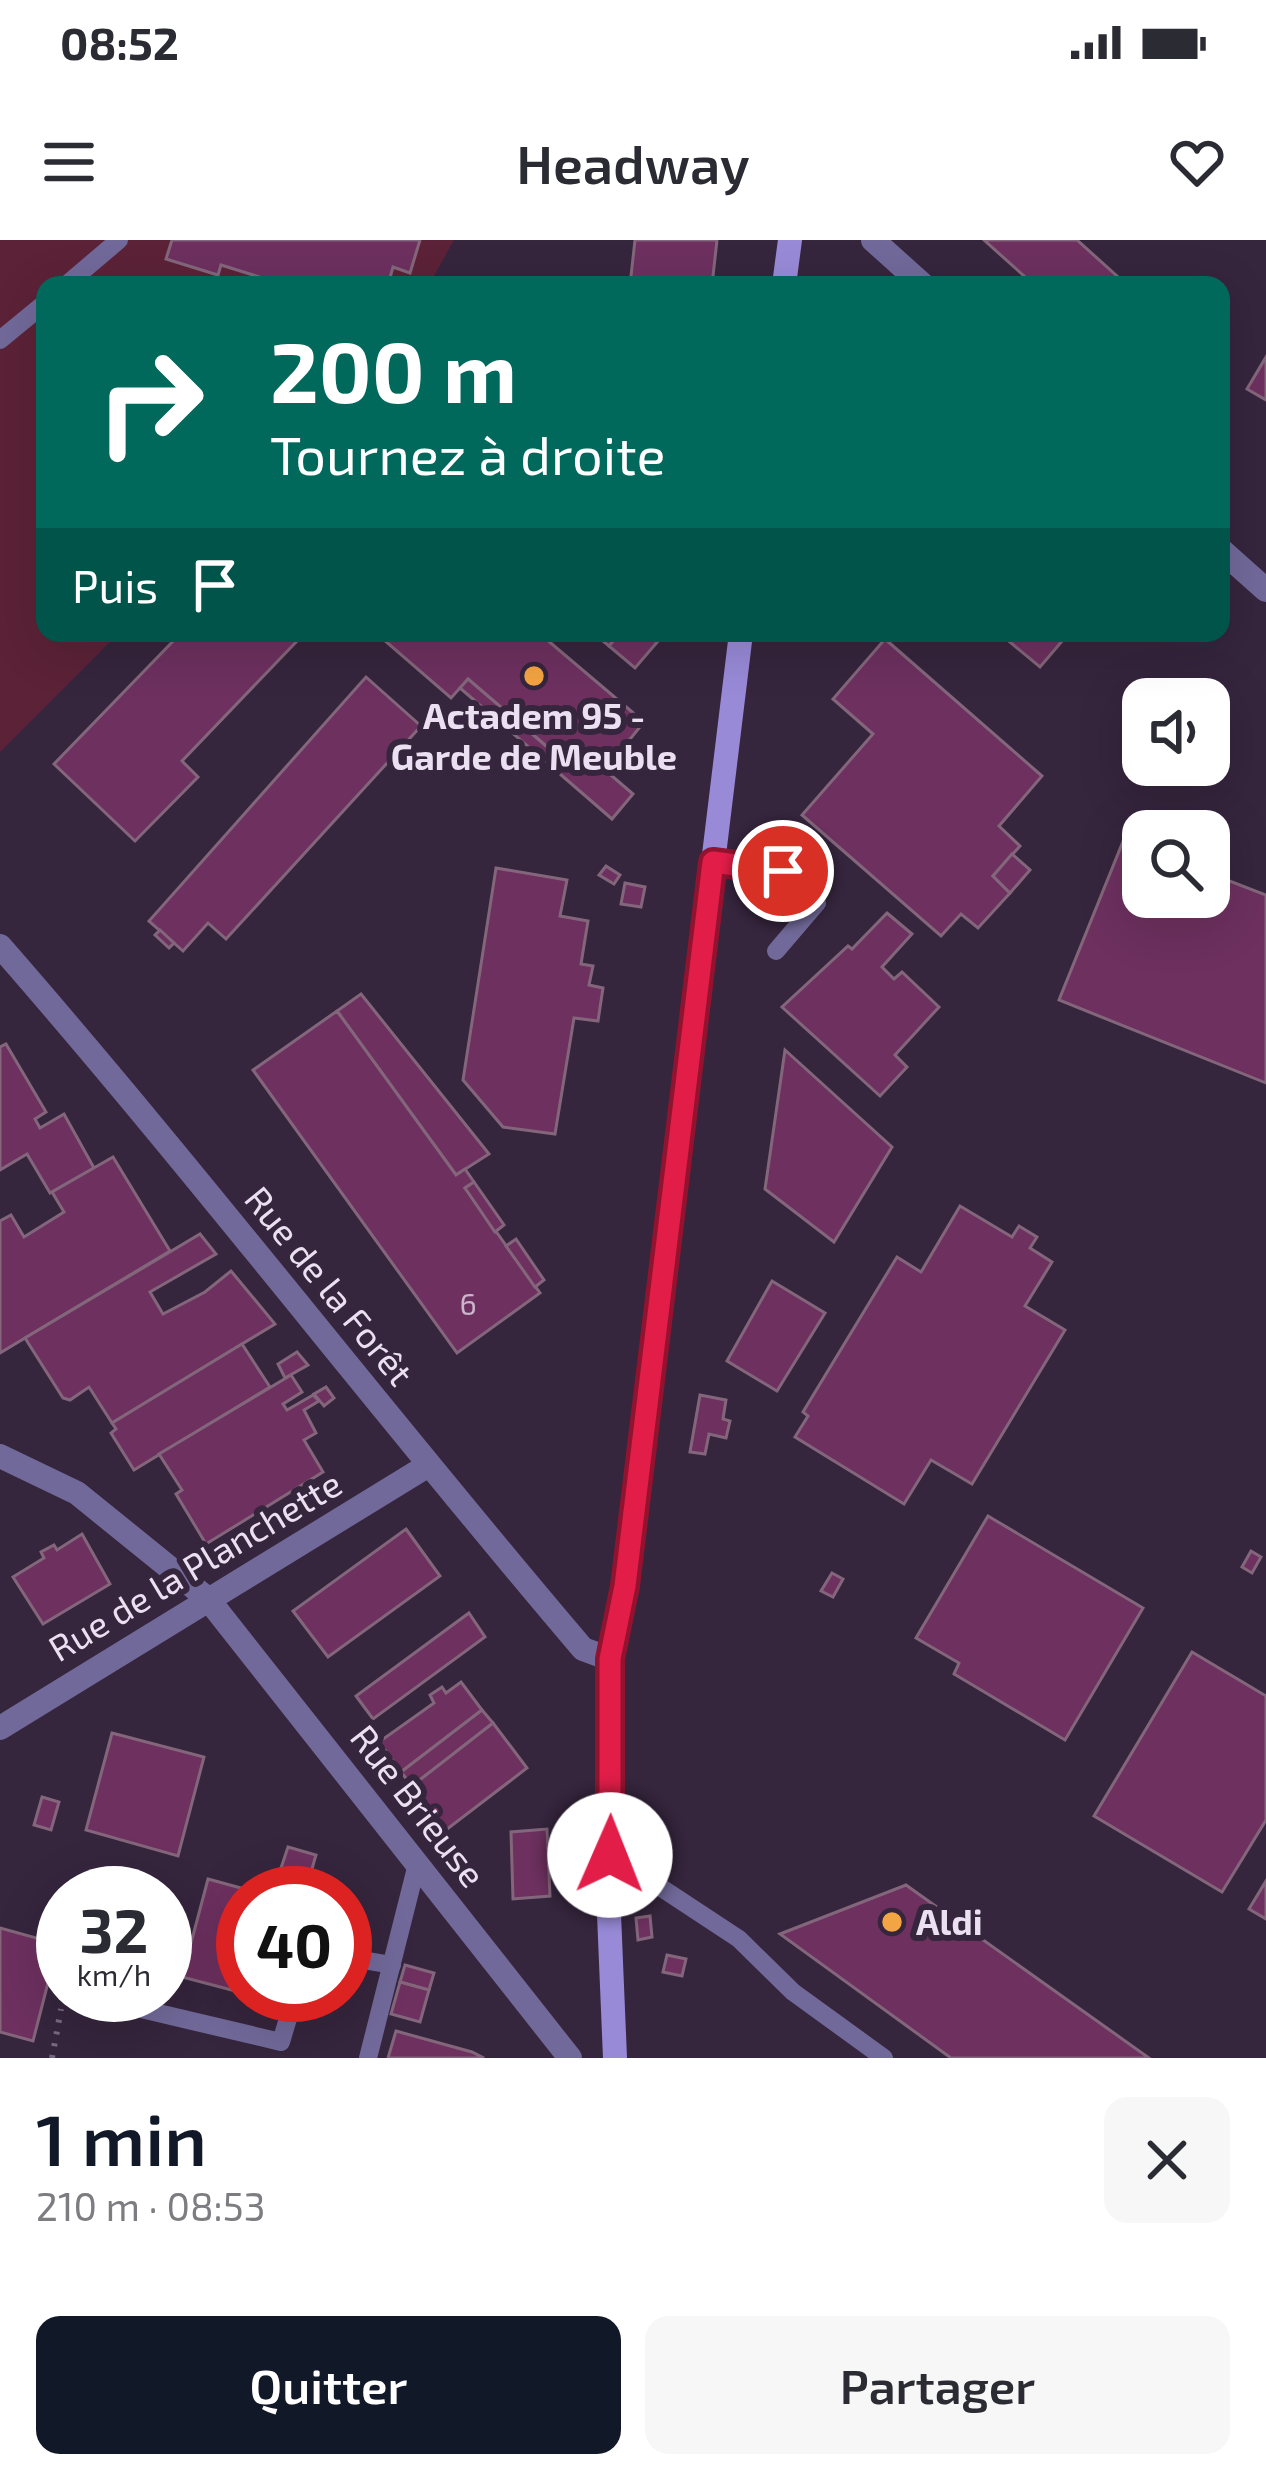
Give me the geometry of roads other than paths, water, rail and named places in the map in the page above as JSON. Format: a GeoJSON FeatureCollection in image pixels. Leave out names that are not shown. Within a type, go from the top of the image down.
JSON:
{"type":"FeatureCollection","features":[{"type":"Feature","properties":{"kind":"street"},"geometry":{"type":"LineString","coordinates":[[785,276],[790,240]]}},
{"type":"Feature","properties":{"kind":"street"},"geometry":{"type":"LineString","coordinates":[[872,240],[913,276]]}},
{"type":"Feature","properties":{"kind":"street"},"geometry":{"type":"LineString","coordinates":[[1230,558],[1266,590]]}},
{"type":"Feature","properties":{"kind":"street"},"geometry":{"type":"LineString","coordinates":[[615,2058],[610,1659],[625,1586],[740,642]]}},
{"type":"Feature","properties":{"kind":"street","name":"Rue de la Forêt"},"geometry":{"type":"LineString","coordinates":[[0,946],[128,1093],[427,1466],[583,1649],[610,1659]]}},
{"type":"Feature","properties":{"kind":"street","name":"Rue Brieuse"},"geometry":{"type":"LineString","coordinates":[[0,1456],[77,1493],[208,1599],[570,2058]]}},
{"type":"Feature","properties":{"kind":"street","name":"Rue de la Planchette"},"geometry":{"type":"LineString","coordinates":[[1,1729],[427,1466]]}},
{"type":"Feature","properties":{"kind":"lane"},"geometry":{"type":"LineString","coordinates":[[76,276],[118,240]]}},
{"type":"Feature","properties":{"kind":"lane"},"geometry":{"type":"LineString","coordinates":[[0,340],[36,310]]}},
{"type":"Feature","properties":{"kind":"lane"},"geometry":{"type":"LineString","coordinates":[[713,862],[770,866],[812,891],[817,903],[776,951]]}},
{"type":"Feature","properties":{"kind":"lane"},"geometry":{"type":"LineString","coordinates":[[610,1855],[739,1939],[793,1992],[884,2058]]}},
{"type":"Feature","properties":{"kind":"lane"},"geometry":{"type":"LineString","coordinates":[[368,2058],[417,1864]]}},
{"type":"Feature","properties":{"kind":"lane"},"geometry":{"type":"LineString","coordinates":[[372,1962],[392,1965]]}},
{"type":"Feature","properties":{"kind":"lane"},"geometry":{"type":"LineString","coordinates":[[192,2021],[281,2042],[287,2022]]}},
{"type":"Feature","properties":{"kind":"place","name":"Actadem 95 - Garde de Meuble"},"geometry":{"type":"Point","coordinates":[534,676]}},
{"type":"Feature","properties":{"kind":"place","name":"Aldi"},"geometry":{"type":"Point","coordinates":[892,1922]}}]}
